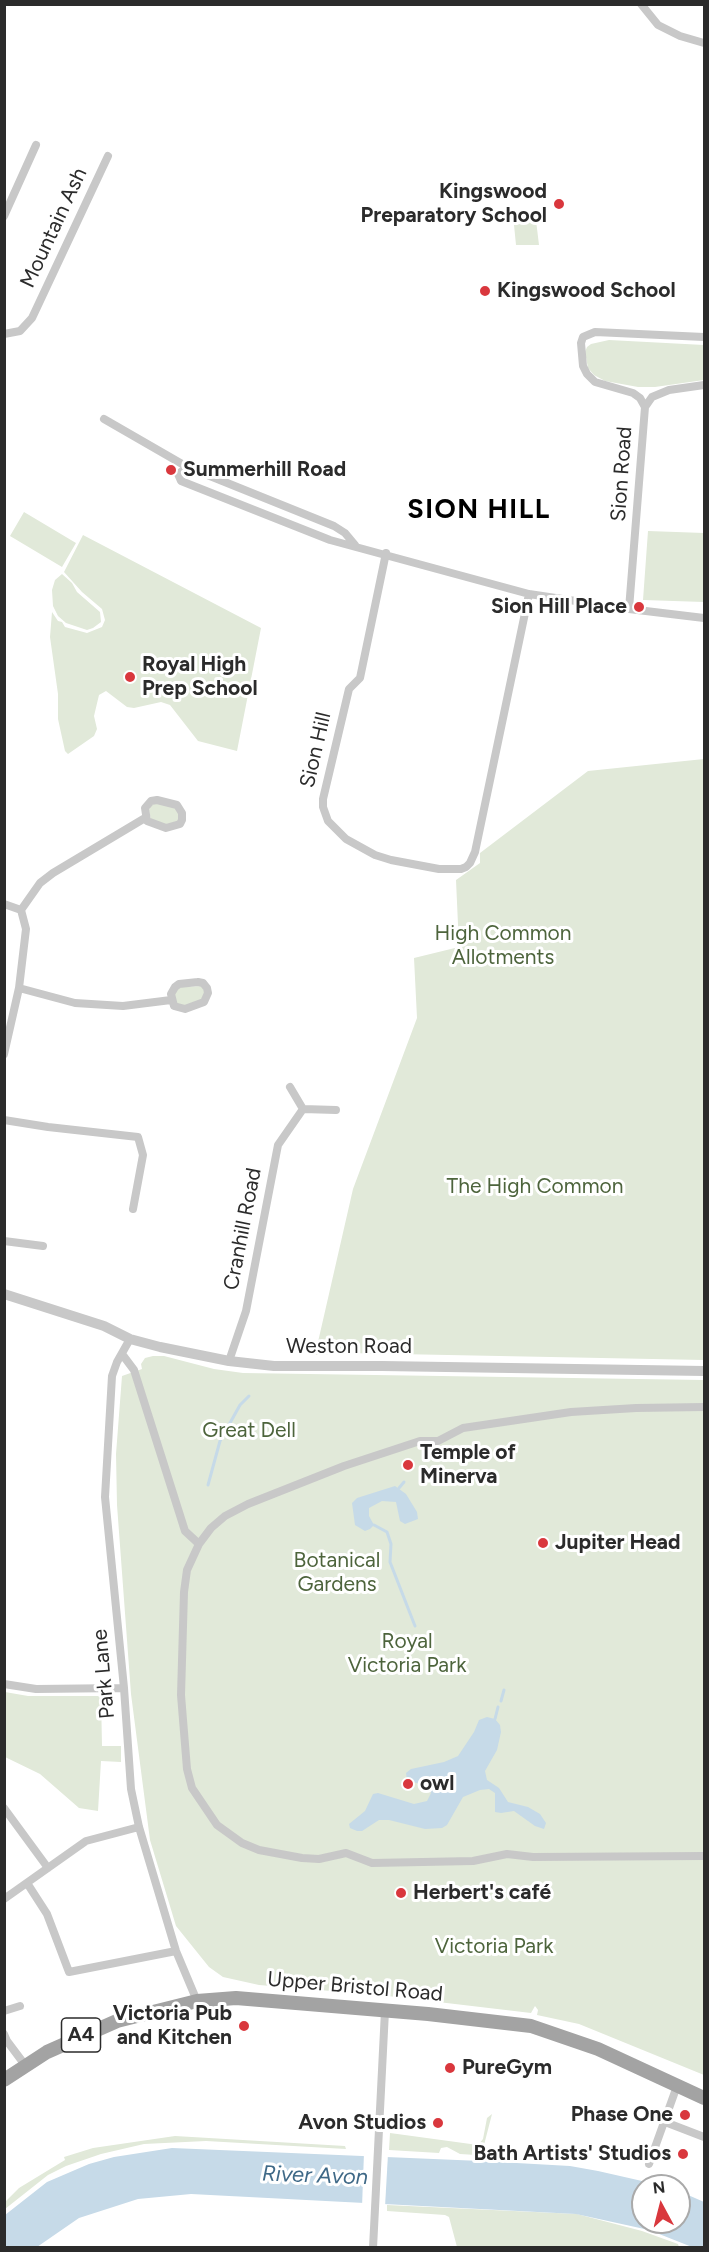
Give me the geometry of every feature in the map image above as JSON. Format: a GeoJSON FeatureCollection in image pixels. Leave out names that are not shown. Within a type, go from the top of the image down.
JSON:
{"type":"FeatureCollection","features":[{"type":"Feature","properties":{"kind":"main road","name":"Upper Bristol Road"},"geometry":{"type":"LineString","coordinates":[[4,2080],[25,2065],[69,2041],[117,2021],[197,2001],[236,1998],[514,2023],[552,2032],[598,2049],[705,2098]]}},
{"type":"Feature","properties":{"kind":"street"},"geometry":{"type":"LineString","coordinates":[[641,4],[658,25],[680,36],[705,43]]}},
{"type":"Feature","properties":{"kind":"street"},"geometry":{"type":"LineString","coordinates":[[4,216],[36,146]]}},
{"type":"Feature","properties":{"kind":"street","name":"Mountain Ash"},"geometry":{"type":"LineString","coordinates":[[4,334],[20,331],[32,318],[108,156]]}},
{"type":"Feature","properties":{"kind":"street"},"geometry":{"type":"LineString","coordinates":[[645,407],[640,398],[633,393],[595,382],[587,374],[583,366],[580,343],[583,337],[595,332],[705,337]]}},
{"type":"Feature","properties":{"kind":"street","name":"Sion Road"},"geometry":{"type":"LineString","coordinates":[[629,609],[645,407],[652,398],[669,390],[705,385]]}},
{"type":"Feature","properties":{"kind":"street"},"geometry":{"type":"LineString","coordinates":[[104,419],[190,468],[334,526],[345,533],[355,545]]}},
{"type":"Feature","properties":{"kind":"street"},"geometry":{"type":"LineString","coordinates":[[190,468],[178,474],[181,481],[330,540],[529,594],[705,618]]}},
{"type":"Feature","properties":{"kind":"street","name":"Sion Hill"},"geometry":{"type":"LineString","coordinates":[[386,554],[360,678],[349,689],[323,807],[328,821],[346,839],[375,855],[392,860],[439,869],[460,869],[467,867],[470,863],[475,852],[529,594]]}},
{"type":"Feature","properties":{"kind":"street"},"geometry":{"type":"LineString","coordinates":[[157,800],[177,805],[182,813],[180,824],[173,827],[150,824],[145,818],[147,804],[157,800]]}},
{"type":"Feature","properties":{"kind":"street"},"geometry":{"type":"LineString","coordinates":[[4,1054],[19,988],[26,937],[21,910],[40,883],[53,873],[145,818]]}},
{"type":"Feature","properties":{"kind":"street"},"geometry":{"type":"LineString","coordinates":[[4,904],[21,910]]}},
{"type":"Feature","properties":{"kind":"street"},"geometry":{"type":"LineString","coordinates":[[19,988],[75,1002],[123,1006],[171,1000]]}},
{"type":"Feature","properties":{"kind":"street"},"geometry":{"type":"LineString","coordinates":[[290,1087],[303,1109],[336,1110]]}},
{"type":"Feature","properties":{"kind":"street","name":"Cranhill Road"},"geometry":{"type":"LineString","coordinates":[[229,1361],[246,1311],[278,1145],[303,1109]]}},
{"type":"Feature","properties":{"kind":"street"},"geometry":{"type":"LineString","coordinates":[[4,1120],[138,1137]]}},
{"type":"Feature","properties":{"kind":"street"},"geometry":{"type":"LineString","coordinates":[[133,1209],[143,1155],[138,1137],[143,1128]]}},
{"type":"Feature","properties":{"kind":"street"},"geometry":{"type":"LineString","coordinates":[[4,1241],[43,1246]]}},
{"type":"Feature","properties":{"kind":"street","name":"Weston Road"},"geometry":{"type":"LineString","coordinates":[[4,1294],[104,1326],[130,1339],[160,1347],[229,1361],[274,1366],[705,1371]]}},
{"type":"Feature","properties":{"kind":"street","name":"Park Lane"},"geometry":{"type":"LineString","coordinates":[[130,1339],[112,1376],[105,1497],[124,1688],[131,1789],[139,1827],[176,1952],[197,2001]]}},
{"type":"Feature","properties":{"kind":"street"},"geometry":{"type":"LineString","coordinates":[[122,1354],[134,1370],[184,1531],[199,1544]]}},
{"type":"Feature","properties":{"kind":"street"},"geometry":{"type":"LineString","coordinates":[[705,1407],[572,1412],[463,1428],[438,1441],[420,1441],[344,1466],[248,1504],[225,1516],[211,1528],[199,1544],[187,1570],[184,1592],[181,1695],[187,1768],[192,1788],[217,1825],[242,1844],[259,1850],[302,1858],[319,1858],[346,1853],[372,1863],[473,1861],[507,1854],[532,1857],[705,1856]]}},
{"type":"Feature","properties":{"kind":"street"},"geometry":{"type":"LineString","coordinates":[[4,1684],[36,1689],[124,1688]]}},
{"type":"Feature","properties":{"kind":"street"},"geometry":{"type":"LineString","coordinates":[[4,1808],[48,1868]]}},
{"type":"Feature","properties":{"kind":"street"},"geometry":{"type":"LineString","coordinates":[[4,1899],[86,1841],[139,1827]]}},
{"type":"Feature","properties":{"kind":"street"},"geometry":{"type":"LineString","coordinates":[[27,1883],[47,1914],[69,1972],[176,1952]]}},
{"type":"Feature","properties":{"kind":"street"},"geometry":{"type":"LineString","coordinates":[[4,2012],[20,2006]]}},
{"type":"Feature","properties":{"kind":"street"},"geometry":{"type":"LineString","coordinates":[[373,2247],[385,2011]]}},
{"type":"Feature","properties":{"kind":"street"},"geometry":{"type":"LineString","coordinates":[[4,2034],[25,2065]]}},
{"type":"Feature","properties":{"kind":"street"},"geometry":{"type":"LineString","coordinates":[[650,2164],[677,2086]]}},
{"type":"Feature","properties":{"kind":"street"},"geometry":{"type":"LineString","coordinates":[[665,2122],[705,2137]]}},
{"type":"Feature","properties":{"kind":"green space"},"geometry":{"type":"Polygon","coordinates":[[[535,212],[539,245],[516,245],[513,215],[535,212]]]}},
{"type":"Feature","properties":{"kind":"green space"},"geometry":{"type":"Polygon","coordinates":[[[609,340],[704,345],[704,380],[655,387],[638,387],[605,381],[594,375],[588,368],[585,352],[591,344],[609,340]]]}},
{"type":"Feature","properties":{"kind":"green space"},"geometry":{"type":"Polygon","coordinates":[[[24,512],[76,543],[62,567],[10,536],[24,512]]]}},
{"type":"Feature","properties":{"kind":"green space"},"geometry":{"type":"Polygon","coordinates":[[[648,531],[704,533],[704,602],[643,600],[648,531]]]}},
{"type":"Feature","properties":{"kind":"green space"},"geometry":{"type":"Polygon","coordinates":[[[83,535],[261,628],[237,751],[198,741],[170,705],[161,702],[134,708],[127,707],[106,691],[99,695],[94,716],[97,729],[94,736],[68,754],[65,751],[58,719],[58,694],[50,637],[52,612],[65,627],[87,633],[102,627],[105,620],[102,609],[64,572],[83,535]]]}},
{"type":"Feature","properties":{"kind":"green space"},"geometry":{"type":"Polygon","coordinates":[[[62,574],[72,583],[77,592],[100,612],[101,622],[93,628],[87,630],[66,623],[58,616],[53,606],[52,590],[55,580],[62,574]]]}},
{"type":"Feature","properties":{"kind":"green space","name":"The High Common"},"geometry":{"type":"Polygon","coordinates":[[[704,759],[704,1360],[346,1353],[315,1355],[353,1189],[417,1018],[414,958],[459,947],[456,880],[480,863],[480,853],[588,771],[704,759]]]}},
{"type":"Feature","properties":{"kind":"green space"},"geometry":{"type":"Polygon","coordinates":[[[157,803],[176,808],[180,814],[178,822],[167,825],[151,820],[149,810],[151,805],[157,803]]]}},
{"type":"Feature","properties":{"kind":"green space"},"geometry":{"type":"Polygon","coordinates":[[[202,986],[205,993],[202,1000],[179,1006],[174,1000],[175,991],[180,987],[202,986]]]}},
{"type":"Feature","properties":{"kind":"green space","name":"Royal Victoria Park"},"geometry":{"type":"Polygon","coordinates":[[[164,1356],[214,1369],[243,1373],[704,1380],[704,2075],[579,2024],[537,2015],[538,2010],[535,2006],[531,2013],[379,1995],[259,1985],[223,1977],[209,1967],[176,1926],[150,1840],[131,1694],[117,1505],[116,1454],[122,1376],[142,1369],[141,1364],[145,1358],[164,1356]]]}},
{"type":"Feature","properties":{"kind":"green space"},"geometry":{"type":"Polygon","coordinates":[[[5,1692],[28,1696],[101,1696],[102,1746],[121,1746],[121,1762],[101,1761],[98,1811],[79,1808],[40,1774],[5,1757],[5,1692]]]}},
{"type":"Feature","properties":{"kind":"green space"},"geometry":{"type":"Polygon","coordinates":[[[492,2114],[484,2145],[488,2151],[492,2152],[492,2156],[460,2154],[447,2147],[441,2148],[439,2153],[389,2150],[390,2133],[478,2145],[483,2139],[487,2118],[492,2114]]]}},
{"type":"Feature","properties":{"kind":"green space"},"geometry":{"type":"Polygon","coordinates":[[[175,2136],[345,2146],[346,2149],[206,2141],[144,2144],[101,2154],[66,2166],[48,2175],[5,2209],[5,2202],[19,2188],[65,2160],[64,2157],[93,2148],[175,2136]]]}},
{"type":"Feature","properties":{"kind":"green space"},"geometry":{"type":"Polygon","coordinates":[[[387,2205],[577,2214],[631,2228],[631,2234],[650,2234],[678,2244],[679,2247],[457,2247],[449,2217],[387,2211],[387,2205]]]}},
{"type":"Feature","properties":{"kind":"water"},"geometry":{"type":"Polygon","coordinates":[[[395,1486],[406,1494],[417,1512],[418,1519],[405,1524],[400,1521],[396,1502],[382,1501],[369,1508],[369,1516],[374,1525],[370,1529],[365,1531],[355,1525],[352,1503],[357,1498],[395,1486]]]}},
{"type":"Feature","properties":{"kind":"water"},"geometry":{"type":"Polygon","coordinates":[[[487,1717],[495,1719],[500,1725],[501,1732],[497,1750],[485,1771],[487,1780],[499,1788],[508,1802],[528,1807],[540,1814],[546,1823],[544,1829],[535,1826],[514,1811],[495,1812],[495,1793],[489,1789],[463,1797],[447,1825],[442,1828],[425,1829],[389,1820],[379,1820],[362,1831],[350,1828],[349,1824],[365,1811],[373,1794],[378,1793],[414,1804],[427,1801],[431,1793],[429,1787],[407,1780],[406,1773],[411,1769],[444,1762],[458,1756],[479,1720],[487,1717]]]}},
{"type":"Feature","properties":{"kind":"water","name":"River Avon"},"geometry":{"type":"Polygon","coordinates":[[[172,2148],[570,2166],[631,2178],[631,2226],[576,2214],[191,2194],[138,2199],[79,2218],[37,2247],[5,2248],[5,2215],[47,2182],[89,2164],[114,2157],[172,2148]]]}},
{"type":"Feature","properties":{"kind":"water"},"geometry":{"type":"Polygon","coordinates":[[[691,2196],[704,2202],[704,2247],[692,2247],[659,2234],[691,2234],[691,2196]]]}},
{"type":"Feature","properties":{"kind":"pier"},"geometry":{"type":"Polygon","coordinates":[[[364,2153],[388,2154],[385,2207],[362,2207],[364,2153]]]}},
{"type":"Feature","properties":{"kind":"waterway"},"geometry":{"type":"LineString","coordinates":[[208,1485],[220,1441],[240,1405],[249,1396]]}},
{"type":"Feature","properties":{"kind":"waterway"},"geometry":{"type":"LineString","coordinates":[[399,1488],[404,1482]]}},
{"type":"Feature","properties":{"kind":"waterway"},"geometry":{"type":"LineString","coordinates":[[374,1525],[387,1532],[391,1544],[390,1562],[415,1626]]}},
{"type":"Feature","properties":{"kind":"waterway"},"geometry":{"type":"LineString","coordinates":[[501,1701],[504,1690]]}},
{"type":"Feature","properties":{"kind":"waterway"},"geometry":{"type":"LineString","coordinates":[[495,1719],[498,1707]]}},
{"type":"Feature","properties":{"kind":"place","name":"Kingswood Preparatory School"},"geometry":{"type":"Point","coordinates":[559,204]}},
{"type":"Feature","properties":{"kind":"place","name":"Kingswood School"},"geometry":{"type":"Point","coordinates":[485,291]}},
{"type":"Feature","properties":{"kind":"place","name":"Summerhill Road"},"geometry":{"type":"Point","coordinates":[171,470]}},
{"type":"Feature","properties":{"kind":"place","name":"Sion Hill Place"},"geometry":{"type":"Point","coordinates":[639,607]}},
{"type":"Feature","properties":{"kind":"place","name":"Royal High Prep School"},"geometry":{"type":"Point","coordinates":[130,677]}},
{"type":"Feature","properties":{"kind":"place","name":"Temple of Minerva"},"geometry":{"type":"Point","coordinates":[408,1465]}},
{"type":"Feature","properties":{"kind":"place","name":"Jupiter Head"},"geometry":{"type":"Point","coordinates":[543,1543]}},
{"type":"Feature","properties":{"kind":"place","name":"owl"},"geometry":{"type":"Point","coordinates":[408,1784]}},
{"type":"Feature","properties":{"kind":"place","name":"Herbert's café"},"geometry":{"type":"Point","coordinates":[401,1893]}},
{"type":"Feature","properties":{"kind":"place","name":"Victoria Pub and Kitchen"},"geometry":{"type":"Point","coordinates":[244,2026]}},
{"type":"Feature","properties":{"kind":"place","name":"PureGym"},"geometry":{"type":"Point","coordinates":[450,2068]}},
{"type":"Feature","properties":{"kind":"place","name":"Phase One"},"geometry":{"type":"Point","coordinates":[685,2115]}},
{"type":"Feature","properties":{"kind":"place","name":"Avon Studios"},"geometry":{"type":"Point","coordinates":[438,2123]}},
{"type":"Feature","properties":{"kind":"place","name":"Bath Artists' Studios"},"geometry":{"type":"Point","coordinates":[683,2154]}},
{"type":"Feature","properties":{"kind":"district","name":"SION HILL"},"geometry":{"type":"Point","coordinates":[479,510]}},
{"type":"Feature","properties":{"kind":"park label","name":"High Common Allotments"},"geometry":{"type":"Point","coordinates":[503,946]}},
{"type":"Feature","properties":{"kind":"park label","name":"Great Dell"},"geometry":{"type":"Point","coordinates":[249,1431]}},
{"type":"Feature","properties":{"kind":"park label","name":"Botanical Gardens"},"geometry":{"type":"Point","coordinates":[337,1573]}},
{"type":"Feature","properties":{"kind":"park label","name":"Victoria Park"},"geometry":{"type":"Point","coordinates":[494,1947]}}]}
